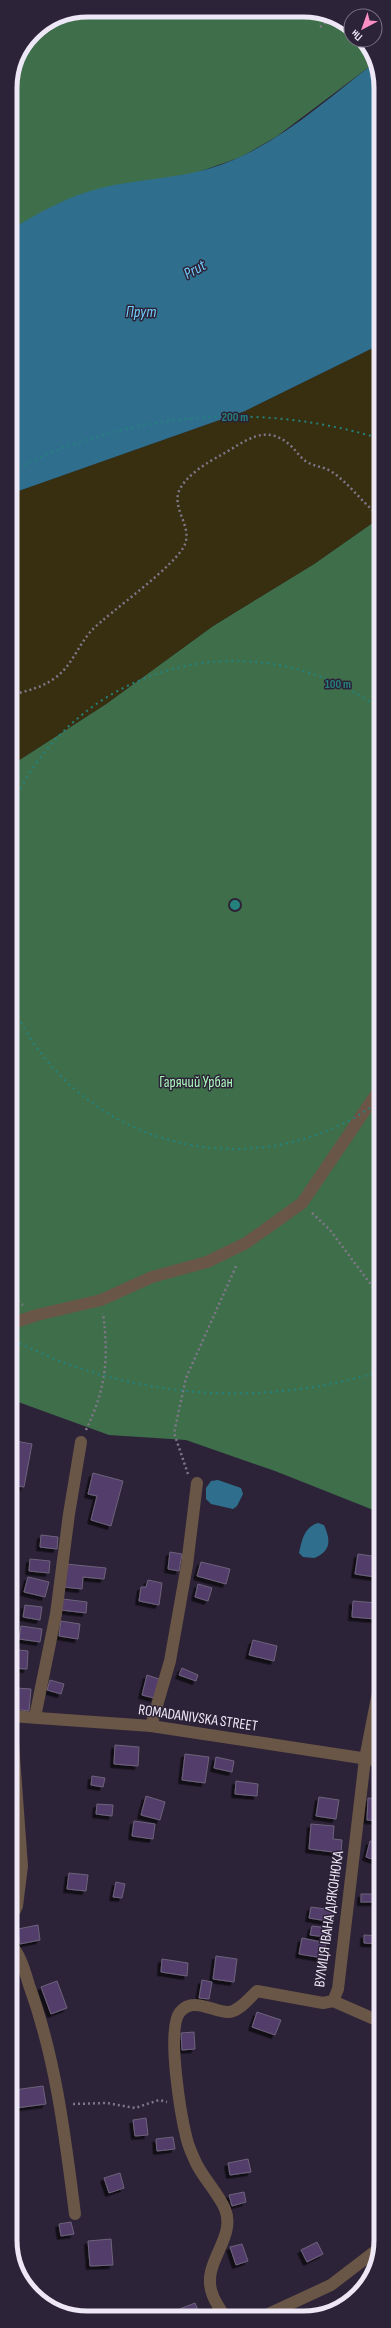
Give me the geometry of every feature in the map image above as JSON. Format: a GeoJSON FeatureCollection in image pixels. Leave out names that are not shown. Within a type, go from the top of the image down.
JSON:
{"type":"FeatureCollection","features":[{"type":"Feature","properties":{"kind":"street"},"geometry":{"type":"LineString","coordinates":[[17,1322],[37,1315],[101,1300],[152,1277],[207,1262],[246,1243],[302,1203],[374,1097]]}},
{"type":"Feature","properties":{"kind":"street"},"geometry":{"type":"LineString","coordinates":[[35,1717],[56,1614],[69,1514],[81,1442]]}},
{"type":"Feature","properties":{"kind":"street"},"geometry":{"type":"LineString","coordinates":[[151,1726],[170,1661],[187,1565],[197,1483]]}},
{"type":"Feature","properties":{"kind":"street","name":"ВУЛИЦЯ ІВАНА ДІЯКОНЮКА"},"geometry":{"type":"LineString","coordinates":[[222,2311],[211,2293],[210,2273],[214,2257],[224,2239],[229,2224],[224,2209],[203,2178],[187,2141],[180,2102],[173,2030],[179,2012],[186,2006],[197,2004],[229,2012],[236,2010],[257,1991],[323,2003],[333,2001],[338,1989],[365,1759],[374,1713]]}},
{"type":"Feature","properties":{"kind":"street","name":"ROMADANIVSKA STREET"},"geometry":{"type":"LineString","coordinates":[[17,1716],[151,1726],[374,1760]]}},
{"type":"Feature","properties":{"kind":"street"},"geometry":{"type":"LineString","coordinates":[[17,1804],[22,1866],[17,1906]]}},
{"type":"Feature","properties":{"kind":"street"},"geometry":{"type":"LineString","coordinates":[[17,1956],[22,1965],[37,2007],[56,2076],[75,2214]]}},
{"type":"Feature","properties":{"kind":"street"},"geometry":{"type":"LineString","coordinates":[[333,2001],[374,2019]]}},
{"type":"Feature","properties":{"kind":"street"},"geometry":{"type":"LineString","coordinates":[[275,2311],[331,2285],[373,2253]]}},
{"type":"Feature","properties":{"kind":"path"},"geometry":{"type":"LineString","coordinates":[[320,27],[327,21]]}},
{"type":"Feature","properties":{"kind":"path"},"geometry":{"type":"LineString","coordinates":[[17,693],[40,687],[56,677],[66,667],[91,631],[172,561],[185,544],[185,528],[178,503],[183,485],[215,459],[248,440],[262,434],[272,434],[281,438],[307,463],[322,466],[334,473],[374,510]]}},
{"type":"Feature","properties":{"kind":"path"},"geometry":{"type":"LineString","coordinates":[[302,1203],[330,1230],[374,1289]]}},
{"type":"Feature","properties":{"kind":"path"},"geometry":{"type":"LineString","coordinates":[[197,1483],[187,1474],[174,1433],[186,1378],[246,1243]]}},
{"type":"Feature","properties":{"kind":"path"},"geometry":{"type":"LineString","coordinates":[[81,1442],[97,1408],[104,1380],[107,1346],[101,1300]]}},
{"type":"Feature","properties":{"kind":"path"},"geometry":{"type":"LineString","coordinates":[[61,2106],[98,2103],[135,2108],[159,2100],[180,2102]]}},
{"type":"Feature","properties":{"kind":"green space"},"geometry":{"type":"Polygon","coordinates":[[[84,17],[303,17],[321,19],[330,22],[343,30],[343,48],[361,48],[371,66],[276,137],[241,157],[17,228],[17,88],[18,74],[22,61],[35,41],[49,29],[61,22],[84,17]]]}},
{"type":"Feature","properties":{"kind":"green space","name":"Гарячий Урбан"},"geometry":{"type":"Polygon","coordinates":[[[374,522],[374,1510],[275,1471],[186,1440],[109,1435],[17,1402],[17,761],[106,704],[213,626],[314,564],[374,522]]]}},
{"type":"Feature","properties":{"kind":"sand"},"geometry":{"type":"Polygon","coordinates":[[[374,347],[374,522],[314,564],[213,626],[106,704],[17,761],[17,492],[245,411],[374,347]]]}},
{"type":"Feature","properties":{"kind":"water","name":"Прут"},"geometry":{"type":"Polygon","coordinates":[[[371,66],[374,84],[374,347],[245,411],[17,492],[17,226],[31,217],[89,191],[114,185],[181,175],[208,169],[231,161],[274,138],[315,110],[371,66]]]}},
{"type":"Feature","properties":{"kind":"water"},"geometry":{"type":"Polygon","coordinates":[[[218,1480],[241,1488],[243,1494],[237,1506],[233,1509],[211,1504],[206,1499],[206,1488],[211,1481],[218,1480]]]}},
{"type":"Feature","properties":{"kind":"water"},"geometry":{"type":"Polygon","coordinates":[[[318,1523],[324,1525],[328,1536],[328,1545],[324,1552],[314,1558],[303,1557],[299,1553],[304,1535],[313,1525],[318,1523]]]}},
{"type":"Feature","properties":{"kind":"building"},"geometry":{"type":"Polygon","coordinates":[[[17,1441],[32,1444],[24,1487],[17,1486],[17,1441]]]}},
{"type":"Feature","properties":{"kind":"building"},"geometry":{"type":"Polygon","coordinates":[[[93,1473],[123,1481],[111,1526],[91,1520],[97,1496],[88,1494],[93,1473]]]}},
{"type":"Feature","properties":{"kind":"building"},"geometry":{"type":"Polygon","coordinates":[[[41,1535],[58,1537],[57,1549],[40,1547],[41,1535]]]}},
{"type":"Feature","properties":{"kind":"building"},"geometry":{"type":"Polygon","coordinates":[[[170,1552],[182,1554],[179,1571],[168,1569],[170,1552]]]}},
{"type":"Feature","properties":{"kind":"building"},"geometry":{"type":"Polygon","coordinates":[[[358,1554],[374,1556],[374,1577],[355,1574],[358,1554]]]}},
{"type":"Feature","properties":{"kind":"building"},"geometry":{"type":"Polygon","coordinates":[[[30,1559],[50,1561],[49,1573],[29,1571],[30,1559]]]}},
{"type":"Feature","properties":{"kind":"building"},"geometry":{"type":"Polygon","coordinates":[[[201,1562],[230,1569],[226,1584],[197,1576],[201,1562]]]}},
{"type":"Feature","properties":{"kind":"building"},"geometry":{"type":"Polygon","coordinates":[[[66,1564],[106,1568],[104,1579],[83,1577],[82,1589],[64,1587],[66,1564]]]}},
{"type":"Feature","properties":{"kind":"building"},"geometry":{"type":"Polygon","coordinates":[[[28,1577],[49,1582],[45,1597],[24,1592],[28,1577]]]}},
{"type":"Feature","properties":{"kind":"building"},"geometry":{"type":"Polygon","coordinates":[[[148,1580],[162,1583],[159,1605],[139,1601],[141,1587],[146,1587],[148,1580]]]}},
{"type":"Feature","properties":{"kind":"building"},"geometry":{"type":"Polygon","coordinates":[[[198,1584],[212,1588],[208,1601],[195,1597],[198,1584]]]}},
{"type":"Feature","properties":{"kind":"building"},"geometry":{"type":"Polygon","coordinates":[[[63,1599],[87,1602],[86,1613],[61,1610],[63,1599]]]}},
{"type":"Feature","properties":{"kind":"building"},"geometry":{"type":"Polygon","coordinates":[[[353,1601],[374,1603],[374,1619],[352,1617],[353,1601]]]}},
{"type":"Feature","properties":{"kind":"building"},"geometry":{"type":"Polygon","coordinates":[[[25,1605],[42,1607],[40,1620],[23,1617],[25,1605]]]}},
{"type":"Feature","properties":{"kind":"building"},"geometry":{"type":"Polygon","coordinates":[[[61,1621],[80,1624],[78,1639],[59,1636],[61,1621]]]}},
{"type":"Feature","properties":{"kind":"building"},"geometry":{"type":"Polygon","coordinates":[[[21,1626],[42,1629],[40,1642],[19,1639],[21,1626]]]}},
{"type":"Feature","properties":{"kind":"building"},"geometry":{"type":"Polygon","coordinates":[[[253,1640],[277,1646],[274,1661],[249,1655],[253,1640]]]}},
{"type":"Feature","properties":{"kind":"building"},"geometry":{"type":"Polygon","coordinates":[[[17,1650],[28,1651],[27,1669],[17,1668],[17,1650]]]}},
{"type":"Feature","properties":{"kind":"building"},"geometry":{"type":"Polygon","coordinates":[[[182,1668],[198,1675],[196,1681],[179,1675],[182,1668]]]}},
{"type":"Feature","properties":{"kind":"building"},"geometry":{"type":"Polygon","coordinates":[[[147,1675],[159,1679],[154,1698],[142,1695],[147,1675]]]}},
{"type":"Feature","properties":{"kind":"building"},"geometry":{"type":"Polygon","coordinates":[[[50,1680],[64,1684],[61,1694],[47,1690],[50,1680]]]}},
{"type":"Feature","properties":{"kind":"building"},"geometry":{"type":"Polygon","coordinates":[[[17,1688],[31,1689],[29,1711],[17,1709],[17,1688]]]}},
{"type":"Feature","properties":{"kind":"building"},"geometry":{"type":"Polygon","coordinates":[[[115,1745],[139,1747],[138,1766],[114,1764],[115,1745]]]}},
{"type":"Feature","properties":{"kind":"building"},"geometry":{"type":"Polygon","coordinates":[[[185,1754],[209,1757],[205,1783],[182,1780],[185,1754]]]}},
{"type":"Feature","properties":{"kind":"building"},"geometry":{"type":"Polygon","coordinates":[[[216,1757],[234,1761],[232,1772],[214,1768],[216,1757]]]}},
{"type":"Feature","properties":{"kind":"building"},"geometry":{"type":"Polygon","coordinates":[[[92,1776],[105,1778],[103,1787],[91,1785],[92,1776]]]}},
{"type":"Feature","properties":{"kind":"building"},"geometry":{"type":"Polygon","coordinates":[[[236,1781],[258,1784],[257,1796],[235,1794],[236,1781]]]}},
{"type":"Feature","properties":{"kind":"building"},"geometry":{"type":"Polygon","coordinates":[[[146,1796],[165,1802],[160,1820],[141,1815],[146,1796]]]}},
{"type":"Feature","properties":{"kind":"building"},"geometry":{"type":"Polygon","coordinates":[[[319,1797],[339,1800],[336,1819],[316,1816],[319,1797]]]}},
{"type":"Feature","properties":{"kind":"building"},"geometry":{"type":"Polygon","coordinates":[[[368,1798],[374,1798],[374,1820],[367,1820],[368,1798]]]}},
{"type":"Feature","properties":{"kind":"building"},"geometry":{"type":"Polygon","coordinates":[[[97,1804],[113,1805],[112,1816],[96,1814],[97,1804]]]}},
{"type":"Feature","properties":{"kind":"building"},"geometry":{"type":"Polygon","coordinates":[[[134,1821],[155,1824],[153,1839],[132,1836],[134,1821]]]}},
{"type":"Feature","properties":{"kind":"building"},"geometry":{"type":"Polygon","coordinates":[[[311,1824],[334,1826],[333,1839],[342,1840],[341,1853],[309,1849],[311,1824]]]}},
{"type":"Feature","properties":{"kind":"building"},"geometry":{"type":"Polygon","coordinates":[[[370,1841],[374,1842],[374,1860],[366,1857],[370,1841]]]}},
{"type":"Feature","properties":{"kind":"building"},"geometry":{"type":"Polygon","coordinates":[[[69,1873],[88,1875],[86,1891],[67,1889],[69,1873]]]}},
{"type":"Feature","properties":{"kind":"building"},"geometry":{"type":"Polygon","coordinates":[[[116,1882],[125,1884],[122,1898],[113,1897],[116,1882]]]}},
{"type":"Feature","properties":{"kind":"building"},"geometry":{"type":"Polygon","coordinates":[[[361,1894],[374,1894],[374,1902],[361,1902],[361,1894]]]}},
{"type":"Feature","properties":{"kind":"building"},"geometry":{"type":"Polygon","coordinates":[[[311,1907],[334,1910],[333,1922],[309,1918],[311,1907]]]}},
{"type":"Feature","properties":{"kind":"building"},"geometry":{"type":"Polygon","coordinates":[[[38,1925],[40,1940],[20,1944],[18,1929],[38,1925]]]}},
{"type":"Feature","properties":{"kind":"building"},"geometry":{"type":"Polygon","coordinates":[[[312,1926],[328,1928],[326,1937],[310,1935],[312,1926]]]}},
{"type":"Feature","properties":{"kind":"building"},"geometry":{"type":"Polygon","coordinates":[[[364,1935],[374,1936],[374,1944],[364,1943],[364,1935]]]}},
{"type":"Feature","properties":{"kind":"building"},"geometry":{"type":"Polygon","coordinates":[[[302,1938],[326,1943],[323,1958],[299,1954],[302,1938]]]}},
{"type":"Feature","properties":{"kind":"building"},"geometry":{"type":"Polygon","coordinates":[[[216,1956],[237,1959],[234,1982],[213,1979],[216,1956]]]}},
{"type":"Feature","properties":{"kind":"building"},"geometry":{"type":"Polygon","coordinates":[[[162,1959],[188,1963],[187,1976],[161,1972],[162,1959]]]}},
{"type":"Feature","properties":{"kind":"building"},"geometry":{"type":"Polygon","coordinates":[[[202,1980],[212,1982],[209,1999],[199,1998],[202,1980]]]}},
{"type":"Feature","properties":{"kind":"building"},"geometry":{"type":"Polygon","coordinates":[[[57,1981],[67,2008],[51,2014],[41,1987],[57,1981]]]}},
{"type":"Feature","properties":{"kind":"building"},"geometry":{"type":"Polygon","coordinates":[[[257,2012],[281,2020],[275,2035],[252,2027],[257,2012]]]}},
{"type":"Feature","properties":{"kind":"building"},"geometry":{"type":"Polygon","coordinates":[[[194,2032],[195,2049],[182,2050],[181,2033],[194,2032]]]}},
{"type":"Feature","properties":{"kind":"building"},"geometry":{"type":"Polygon","coordinates":[[[43,2086],[46,2104],[17,2108],[17,2090],[43,2086]]]}},
{"type":"Feature","properties":{"kind":"building"},"geometry":{"type":"Polygon","coordinates":[[[146,2118],[148,2135],[135,2136],[133,2120],[146,2118]]]}},
{"type":"Feature","properties":{"kind":"building"},"geometry":{"type":"Polygon","coordinates":[[[173,2137],[175,2149],[157,2151],[156,2139],[173,2137]]]}},
{"type":"Feature","properties":{"kind":"building"},"geometry":{"type":"Polygon","coordinates":[[[248,2159],[251,2172],[230,2175],[228,2163],[248,2159]]]}},
{"type":"Feature","properties":{"kind":"building"},"geometry":{"type":"Polygon","coordinates":[[[120,2173],[124,2188],[109,2193],[104,2178],[120,2173]]]}},
{"type":"Feature","properties":{"kind":"building"},"geometry":{"type":"Polygon","coordinates":[[[244,2192],[246,2202],[232,2206],[229,2195],[244,2192]]]}},
{"type":"Feature","properties":{"kind":"building"},"geometry":{"type":"Polygon","coordinates":[[[71,2222],[74,2234],[61,2236],[59,2224],[71,2222]]]}},
{"type":"Feature","properties":{"kind":"building"},"geometry":{"type":"Polygon","coordinates":[[[111,2239],[113,2265],[90,2266],[88,2241],[111,2239]]]}},
{"type":"Feature","properties":{"kind":"building"},"geometry":{"type":"Polygon","coordinates":[[[317,2242],[323,2254],[307,2262],[301,2250],[317,2242]]]}},
{"type":"Feature","properties":{"kind":"building"},"geometry":{"type":"Polygon","coordinates":[[[242,2244],[248,2261],[236,2265],[230,2247],[242,2244]]]}},
{"type":"Feature","properties":{"kind":"building"},"geometry":{"type":"Polygon","coordinates":[[[195,2303],[198,2311],[175,2311],[195,2303]]]}},
{"type":"Feature","properties":{"kind":"water label","name":"Prut"},"geometry":{"type":"Point","coordinates":[195,270]}}]}
